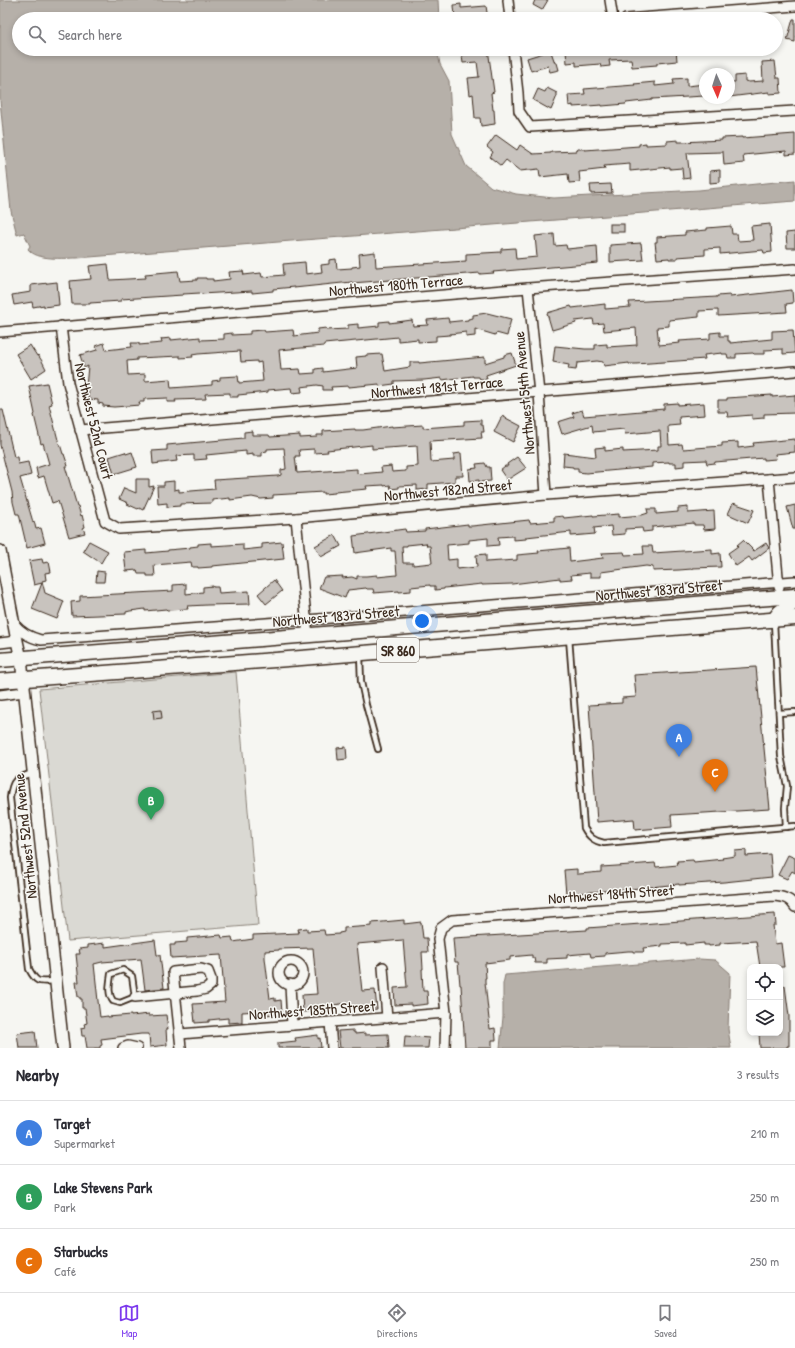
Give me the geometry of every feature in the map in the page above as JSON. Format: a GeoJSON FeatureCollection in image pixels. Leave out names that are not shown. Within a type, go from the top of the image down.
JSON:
{"type":"FeatureCollection","features":[{"type":"Feature","properties":{"kind":"main road","name":"Northwest 183rd Street"},"geometry":{"type":"LineString","coordinates":[[0,660],[795,596]]}},
{"type":"Feature","properties":{"kind":"main road"},"geometry":{"type":"LineString","coordinates":[[754,621],[763,616],[774,606],[780,597]]}},
{"type":"Feature","properties":{"kind":"main road"},"geometry":{"type":"LineString","coordinates":[[774,620],[780,612],[795,602]]}},
{"type":"Feature","properties":{"kind":"main road","name":"SR 860"},"geometry":{"type":"LineString","coordinates":[[0,681],[24,685],[360,653],[795,618]]}},
{"type":"Feature","properties":{"kind":"main road"},"geometry":{"type":"LineString","coordinates":[[463,645],[474,631],[502,620]]}},
{"type":"Feature","properties":{"kind":"street"},"geometry":{"type":"LineString","coordinates":[[508,0],[509,12]]}},
{"type":"Feature","properties":{"kind":"street"},"geometry":{"type":"LineString","coordinates":[[610,0],[612,12]]}},
{"type":"Feature","properties":{"kind":"street"},"geometry":{"type":"LineString","coordinates":[[717,12],[795,6]]}},
{"type":"Feature","properties":{"kind":"street"},"geometry":{"type":"LineString","coordinates":[[514,56],[519,111],[530,127],[795,111]]}},
{"type":"Feature","properties":{"kind":"street","name":"Northwest 180th Terrace"},"geometry":{"type":"LineString","coordinates":[[0,332],[528,288],[795,269]]}},
{"type":"Feature","properties":{"kind":"street","name":"Northwest 54th Avenue"},"geometry":{"type":"LineString","coordinates":[[528,288],[539,393],[546,495]]}},
{"type":"Feature","properties":{"kind":"street","name":"Northwest 52nd Court"},"geometry":{"type":"LineString","coordinates":[[61,326],[68,383],[105,521]]}},
{"type":"Feature","properties":{"kind":"street","name":"Northwest 181st Terrace"},"geometry":{"type":"LineString","coordinates":[[80,430],[795,372]]}},
{"type":"Feature","properties":{"kind":"street","name":"Northwest 182nd Street"},"geometry":{"type":"LineString","coordinates":[[105,521],[119,529],[132,529],[296,518],[546,495],[795,477]]}},
{"type":"Feature","properties":{"kind":"street"},"geometry":{"type":"LineString","coordinates":[[769,479],[780,597]]}},
{"type":"Feature","properties":{"kind":"street"},"geometry":{"type":"LineString","coordinates":[[296,518],[308,636]]}},
{"type":"Feature","properties":{"kind":"street","name":"Northwest 52nd Avenue"},"geometry":{"type":"LineString","coordinates":[[0,551],[17,641],[22,659],[63,1048]]}},
{"type":"Feature","properties":{"kind":"street"},"geometry":{"type":"LineString","coordinates":[[14,624],[22,633],[41,640],[795,581]]}},
{"type":"Feature","properties":{"kind":"street"},"geometry":{"type":"LineString","coordinates":[[0,643],[17,641]]}},
{"type":"Feature","properties":{"kind":"street"},"geometry":{"type":"LineString","coordinates":[[0,695],[24,685]]}},
{"type":"Feature","properties":{"kind":"street","name":"Northwest 184th Street"},"geometry":{"type":"LineString","coordinates":[[446,1013],[438,939],[441,928],[452,920],[775,896],[785,898],[795,907]]}},
{"type":"Feature","properties":{"kind":"street"},"geometry":{"type":"LineString","coordinates":[[383,967],[387,1018]]}},
{"type":"Feature","properties":{"kind":"street"},"geometry":{"type":"LineString","coordinates":[[135,997],[175,994],[206,990],[210,985],[211,979],[208,971],[173,972],[175,994],[180,1034],[181,1048]]}},
{"type":"Feature","properties":{"kind":"street"},"geometry":{"type":"LineString","coordinates":[[290,984],[292,1025]]}},
{"type":"Feature","properties":{"kind":"street"},"geometry":{"type":"LineString","coordinates":[[445,1048],[446,1013]]}},
{"type":"Feature","properties":{"kind":"street","name":"Northwest 185th Street"},"geometry":{"type":"LineString","coordinates":[[180,1034],[446,1013]]}},
{"type":"Feature","properties":{"kind":"street"},"geometry":{"type":"LineString","coordinates":[[330,1022],[332,1048]]}},
{"type":"Feature","properties":{"kind":"street"},"geometry":{"type":"LineString","coordinates":[[123,1048],[128,1046],[137,1048]]}},
{"type":"Feature","properties":{"kind":"lane"},"geometry":{"type":"LineString","coordinates":[[774,620],[781,756],[787,786],[785,808],[786,827]]}},
{"type":"Feature","properties":{"kind":"lane"},"geometry":{"type":"LineString","coordinates":[[569,636],[584,828],[592,839],[604,843],[795,826]]}},
{"type":"Feature","properties":{"kind":"lane"},"geometry":{"type":"LineString","coordinates":[[360,653],[361,682],[378,749]]}},
{"type":"Feature","properties":{"kind":"lane"},"geometry":{"type":"LineString","coordinates":[[779,713],[795,712]]}},
{"type":"Feature","properties":{"kind":"lane"},"geometry":{"type":"LineString","coordinates":[[33,772],[18,777],[11,786],[10,798],[29,969],[34,979],[41,982],[56,981]]}},
{"type":"Feature","properties":{"kind":"lane"},"geometry":{"type":"LineString","coordinates":[[124,970],[132,976],[135,997],[120,1003],[113,1001],[110,997],[111,974],[124,970]]}},
{"type":"Feature","properties":{"kind":"shaded area"},"geometry":{"type":"Polygon","coordinates":[[[0,0],[438,0],[439,12],[12,12],[12,56],[438,56],[440,64],[449,81],[452,134],[466,166],[491,187],[516,194],[554,198],[699,190],[795,180],[795,201],[77,258],[44,257],[32,253],[28,249],[30,246],[24,233],[17,235],[11,211],[0,101],[0,0]]]}},
{"type":"Feature","properties":{"kind":"shaded area"},"geometry":{"type":"Polygon","coordinates":[[[236,672],[258,925],[68,941],[39,689],[236,672]]]}},
{"type":"Feature","properties":{"kind":"shaded area"},"geometry":{"type":"Polygon","coordinates":[[[699,959],[715,960],[730,973],[728,1029],[731,1048],[500,1048],[503,1017],[503,984],[505,975],[699,959]]]}},
{"type":"Feature","properties":{"kind":"building"},"geometry":{"type":"Polygon","coordinates":[[[535,0],[548,0],[542,10],[533,5],[535,0]]]}},
{"type":"Feature","properties":{"kind":"building"},"geometry":{"type":"Polygon","coordinates":[[[461,4],[461,8],[486,6],[487,12],[454,12],[454,5],[461,4]]]}},
{"type":"Feature","properties":{"kind":"building"},"geometry":{"type":"Polygon","coordinates":[[[793,19],[795,19],[795,42],[787,40],[793,19]]]}},
{"type":"Feature","properties":{"kind":"building"},"geometry":{"type":"Polygon","coordinates":[[[462,56],[489,56],[494,92],[491,93],[495,124],[481,126],[480,118],[475,118],[473,94],[470,95],[468,78],[479,77],[477,62],[463,63],[462,56]]]}},
{"type":"Feature","properties":{"kind":"building"},"geometry":{"type":"Polygon","coordinates":[[[533,56],[552,56],[559,70],[550,72],[548,66],[531,71],[527,58],[533,56]]]}},
{"type":"Feature","properties":{"kind":"building"},"geometry":{"type":"Polygon","coordinates":[[[566,56],[677,56],[677,61],[657,63],[657,65],[632,67],[631,59],[609,60],[610,66],[601,67],[600,64],[576,66],[576,62],[567,63],[566,56]]]}},
{"type":"Feature","properties":{"kind":"building"},"geometry":{"type":"Polygon","coordinates":[[[775,61],[777,78],[780,78],[781,93],[769,94],[769,92],[735,96],[735,76],[745,75],[745,81],[749,82],[763,81],[762,62],[775,61]]]}},
{"type":"Feature","properties":{"kind":"building"},"geometry":{"type":"Polygon","coordinates":[[[687,78],[687,86],[699,85],[699,96],[652,99],[626,104],[602,106],[569,106],[568,95],[585,94],[584,89],[655,82],[655,86],[674,84],[673,79],[687,78]]]}},
{"type":"Feature","properties":{"kind":"building"},"geometry":{"type":"Polygon","coordinates":[[[547,88],[557,93],[551,110],[533,100],[538,89],[545,92],[547,88]]]}},
{"type":"Feature","properties":{"kind":"building"},"geometry":{"type":"Polygon","coordinates":[[[795,134],[795,154],[786,155],[786,151],[743,155],[744,163],[724,165],[723,152],[687,153],[690,178],[683,179],[682,168],[670,169],[670,167],[630,171],[630,164],[604,166],[605,169],[579,172],[580,182],[569,183],[568,174],[540,177],[539,169],[520,171],[506,160],[501,166],[490,157],[493,152],[487,147],[496,135],[517,150],[520,145],[533,154],[577,151],[577,149],[585,150],[639,146],[639,144],[646,143],[646,145],[667,144],[667,141],[678,140],[678,142],[682,142],[722,140],[722,138],[795,134]]]}},
{"type":"Feature","properties":{"kind":"building"},"geometry":{"type":"Polygon","coordinates":[[[720,170],[720,182],[710,183],[710,171],[720,170]]]}},
{"type":"Feature","properties":{"kind":"building"},"geometry":{"type":"Polygon","coordinates":[[[611,184],[612,193],[591,194],[590,185],[611,184]]]}},
{"type":"Feature","properties":{"kind":"building"},"geometry":{"type":"Polygon","coordinates":[[[610,224],[624,224],[624,232],[610,232],[610,224]]]}},
{"type":"Feature","properties":{"kind":"building"},"geometry":{"type":"Polygon","coordinates":[[[770,224],[772,252],[764,253],[763,250],[720,254],[720,248],[705,249],[705,255],[677,257],[677,259],[657,259],[655,242],[657,242],[657,237],[685,235],[685,232],[731,226],[732,234],[737,234],[738,241],[753,240],[751,226],[770,224]]]}},
{"type":"Feature","properties":{"kind":"building"},"geometry":{"type":"Polygon","coordinates":[[[795,232],[795,248],[787,248],[786,233],[795,232]]]}},
{"type":"Feature","properties":{"kind":"building"},"geometry":{"type":"Polygon","coordinates":[[[554,234],[555,246],[566,245],[567,249],[597,246],[598,263],[493,272],[494,273],[294,287],[252,293],[252,291],[183,294],[121,299],[121,301],[90,304],[72,304],[70,281],[91,279],[89,266],[108,264],[110,280],[146,278],[145,274],[178,271],[180,281],[206,278],[213,279],[213,281],[230,279],[229,272],[243,271],[244,275],[261,273],[262,277],[284,275],[283,264],[305,262],[306,274],[322,272],[321,265],[329,264],[329,260],[336,259],[337,269],[352,268],[360,266],[359,254],[375,252],[376,267],[466,261],[466,254],[501,252],[501,249],[515,248],[516,259],[537,257],[535,236],[554,234]]]}},
{"type":"Feature","properties":{"kind":"building"},"geometry":{"type":"Polygon","coordinates":[[[641,243],[643,260],[610,262],[610,245],[641,243]]]}},
{"type":"Feature","properties":{"kind":"building"},"geometry":{"type":"Polygon","coordinates":[[[57,282],[59,305],[33,307],[32,302],[14,305],[12,295],[31,292],[31,285],[57,282]]]}},
{"type":"Feature","properties":{"kind":"building"},"geometry":{"type":"Polygon","coordinates":[[[792,290],[793,303],[786,304],[787,312],[718,316],[718,310],[699,311],[699,317],[669,320],[669,326],[657,327],[659,345],[680,343],[679,341],[710,339],[710,333],[720,332],[720,336],[728,336],[728,341],[730,341],[730,343],[772,339],[772,331],[793,330],[795,353],[783,354],[783,349],[765,350],[765,354],[736,354],[736,358],[728,358],[727,354],[722,353],[704,355],[705,359],[636,364],[629,363],[604,366],[603,362],[597,361],[577,363],[576,370],[568,369],[569,365],[553,362],[555,346],[595,349],[595,345],[607,344],[607,347],[637,345],[636,328],[604,331],[603,323],[594,324],[593,319],[575,321],[576,323],[552,330],[547,313],[571,306],[572,308],[605,304],[605,309],[630,307],[629,302],[730,295],[730,297],[792,290]]]}},
{"type":"Feature","properties":{"kind":"building"},"geometry":{"type":"Polygon","coordinates":[[[487,313],[511,319],[507,336],[496,333],[495,335],[475,329],[475,336],[466,337],[466,332],[450,334],[436,336],[436,341],[418,342],[418,339],[398,341],[398,337],[279,350],[281,370],[300,369],[301,374],[315,373],[315,369],[323,368],[323,372],[357,368],[356,357],[382,354],[385,371],[410,367],[410,362],[419,363],[485,357],[485,363],[512,353],[516,365],[486,375],[487,379],[480,379],[479,377],[473,376],[442,380],[442,378],[394,381],[394,384],[379,386],[379,384],[331,387],[332,390],[323,390],[323,386],[317,385],[301,387],[302,392],[292,393],[291,388],[238,395],[238,397],[230,397],[230,393],[205,394],[206,399],[175,400],[176,402],[167,402],[167,398],[144,399],[144,402],[139,402],[140,405],[114,407],[103,406],[103,404],[98,403],[98,400],[88,399],[89,388],[86,387],[88,366],[84,368],[80,355],[97,350],[96,346],[104,343],[106,350],[132,347],[131,343],[139,343],[139,345],[162,343],[161,339],[171,338],[171,340],[200,337],[200,340],[224,339],[224,334],[250,334],[250,331],[264,330],[265,332],[293,330],[294,336],[318,333],[318,329],[348,329],[348,325],[358,324],[358,328],[379,326],[379,322],[389,321],[389,323],[412,320],[413,326],[428,325],[427,320],[448,318],[449,322],[468,320],[473,318],[473,315],[487,313]],[[240,351],[198,354],[192,355],[193,357],[180,358],[180,356],[137,358],[137,360],[127,361],[128,375],[145,374],[145,381],[170,379],[171,388],[212,385],[212,381],[220,380],[220,377],[238,376],[239,383],[263,381],[261,362],[241,362],[240,351]]]}},
{"type":"Feature","properties":{"kind":"building"},"geometry":{"type":"Polygon","coordinates":[[[30,345],[46,369],[31,379],[16,354],[30,345]]]}},
{"type":"Feature","properties":{"kind":"building"},"geometry":{"type":"Polygon","coordinates":[[[47,383],[52,404],[49,405],[59,444],[68,466],[65,466],[85,527],[83,528],[85,533],[69,537],[58,501],[52,503],[44,476],[38,478],[36,468],[49,464],[43,443],[41,444],[29,386],[47,383]]]}},
{"type":"Feature","properties":{"kind":"building"},"geometry":{"type":"Polygon","coordinates":[[[772,395],[772,397],[795,395],[795,413],[764,414],[764,418],[752,419],[752,415],[728,417],[727,412],[718,412],[718,400],[772,395]]]}},
{"type":"Feature","properties":{"kind":"building"},"geometry":{"type":"Polygon","coordinates":[[[678,403],[678,405],[704,403],[705,415],[679,417],[680,425],[668,426],[669,445],[682,444],[683,449],[722,446],[722,443],[738,442],[738,448],[754,446],[753,443],[795,439],[795,452],[775,454],[776,459],[764,460],[764,458],[707,464],[706,460],[684,461],[684,466],[676,467],[676,463],[652,463],[652,467],[586,473],[578,472],[578,468],[563,466],[564,453],[596,457],[595,448],[605,447],[605,451],[623,449],[623,452],[658,450],[658,446],[661,446],[660,431],[625,434],[624,429],[593,432],[592,425],[562,434],[558,422],[574,417],[572,413],[582,410],[584,416],[664,409],[664,404],[678,403]]]}},
{"type":"Feature","properties":{"kind":"building"},"geometry":{"type":"Polygon","coordinates":[[[0,410],[3,410],[14,457],[17,457],[18,464],[28,462],[31,475],[20,478],[33,522],[34,521],[36,529],[41,528],[45,543],[27,548],[19,514],[16,514],[0,445],[0,410]]]}},
{"type":"Feature","properties":{"kind":"building"},"geometry":{"type":"Polygon","coordinates":[[[502,416],[521,426],[513,442],[494,432],[502,416]]]}},
{"type":"Feature","properties":{"kind":"building"},"geometry":{"type":"Polygon","coordinates":[[[481,420],[481,425],[483,425],[484,432],[481,432],[482,438],[430,441],[431,462],[454,460],[454,454],[461,453],[463,476],[455,476],[455,482],[428,484],[428,489],[417,490],[417,485],[399,486],[399,488],[391,489],[390,485],[384,485],[366,486],[367,489],[335,493],[323,494],[323,492],[273,495],[273,498],[261,499],[252,497],[230,500],[230,498],[212,500],[212,503],[180,504],[180,506],[167,507],[167,503],[158,504],[157,486],[164,486],[164,482],[174,481],[174,490],[179,489],[179,492],[215,489],[214,480],[278,476],[281,475],[281,470],[286,469],[284,448],[267,449],[267,451],[262,452],[262,456],[253,456],[253,454],[246,455],[246,451],[206,455],[207,459],[194,460],[194,455],[176,456],[177,461],[153,464],[152,451],[167,450],[167,445],[244,438],[244,432],[252,431],[252,435],[269,435],[270,437],[300,435],[300,438],[317,437],[317,435],[323,435],[323,431],[363,430],[392,426],[423,425],[423,428],[464,425],[464,421],[481,420]],[[372,445],[314,453],[314,449],[299,450],[300,456],[295,456],[297,473],[357,469],[357,473],[360,474],[382,472],[381,467],[391,466],[392,472],[406,471],[406,467],[418,466],[417,446],[372,449],[372,445]]]}},
{"type":"Feature","properties":{"kind":"building"},"geometry":{"type":"Polygon","coordinates":[[[125,452],[126,454],[132,452],[137,467],[114,474],[109,457],[125,452]]]}},
{"type":"Feature","properties":{"kind":"building"},"geometry":{"type":"Polygon","coordinates":[[[517,457],[526,468],[507,480],[500,470],[505,466],[508,466],[507,464],[517,457]]]}},
{"type":"Feature","properties":{"kind":"building"},"geometry":{"type":"Polygon","coordinates":[[[485,463],[487,467],[490,467],[491,481],[470,481],[469,469],[477,468],[476,464],[485,463]]]}},
{"type":"Feature","properties":{"kind":"building"},"geometry":{"type":"Polygon","coordinates":[[[136,479],[149,479],[149,487],[154,486],[143,510],[127,504],[128,503],[119,499],[124,488],[136,493],[136,479]]]}},
{"type":"Feature","properties":{"kind":"building"},"geometry":{"type":"Polygon","coordinates":[[[733,503],[754,510],[748,523],[728,514],[733,503]]]}},
{"type":"Feature","properties":{"kind":"building"},"geometry":{"type":"Polygon","coordinates":[[[795,505],[795,529],[793,529],[787,507],[795,505]]]}},
{"type":"Feature","properties":{"kind":"building"},"geometry":{"type":"Polygon","coordinates":[[[688,507],[688,513],[714,511],[715,529],[704,530],[703,525],[694,525],[694,523],[652,527],[652,531],[643,532],[642,528],[625,529],[625,534],[612,535],[611,526],[594,528],[595,534],[571,536],[571,532],[513,540],[513,536],[498,537],[499,545],[488,546],[488,538],[469,540],[469,543],[447,545],[448,560],[457,559],[457,569],[477,567],[476,555],[486,554],[486,562],[517,560],[517,555],[569,548],[570,562],[603,558],[602,553],[624,552],[625,555],[644,554],[643,546],[652,546],[653,553],[712,549],[712,554],[720,553],[721,567],[653,571],[653,567],[646,566],[601,572],[601,577],[590,577],[590,573],[571,575],[572,579],[560,580],[560,578],[512,584],[482,584],[435,590],[435,586],[430,585],[411,587],[411,591],[399,592],[374,593],[373,589],[366,588],[348,590],[345,598],[319,588],[324,577],[343,576],[342,578],[352,577],[357,579],[357,576],[377,575],[377,577],[397,575],[395,551],[391,551],[391,548],[355,553],[353,536],[405,529],[406,532],[425,531],[425,529],[468,524],[468,526],[472,526],[529,520],[530,523],[554,521],[554,517],[563,516],[564,518],[619,514],[619,517],[642,515],[648,513],[647,509],[656,509],[656,514],[678,512],[678,508],[688,507]],[[426,543],[402,546],[403,563],[413,563],[413,565],[432,563],[430,546],[427,546],[426,543]]]}},
{"type":"Feature","properties":{"kind":"building"},"geometry":{"type":"Polygon","coordinates":[[[335,535],[341,546],[321,557],[315,546],[335,535]]]}},
{"type":"Feature","properties":{"kind":"building"},"geometry":{"type":"Polygon","coordinates":[[[743,540],[754,551],[766,543],[769,548],[752,561],[749,557],[736,566],[728,553],[738,546],[737,545],[743,540]]]}},
{"type":"Feature","properties":{"kind":"building"},"geometry":{"type":"Polygon","coordinates":[[[89,541],[108,551],[101,563],[83,551],[89,541]]]}},
{"type":"Feature","properties":{"kind":"building"},"geometry":{"type":"Polygon","coordinates":[[[282,542],[284,559],[198,568],[192,567],[191,562],[154,565],[155,576],[138,574],[137,570],[126,571],[124,552],[146,550],[146,553],[168,551],[190,548],[198,546],[198,544],[211,543],[211,546],[243,544],[243,550],[262,548],[262,544],[282,542]]]}},
{"type":"Feature","properties":{"kind":"building"},"geometry":{"type":"Polygon","coordinates":[[[42,559],[43,563],[49,562],[51,572],[45,573],[46,580],[42,581],[45,593],[64,601],[57,619],[32,609],[42,583],[34,585],[29,561],[42,559]]]}},
{"type":"Feature","properties":{"kind":"building"},"geometry":{"type":"Polygon","coordinates":[[[97,571],[105,572],[104,582],[96,582],[97,571]]]}},
{"type":"Feature","properties":{"kind":"building"},"geometry":{"type":"Polygon","coordinates":[[[274,580],[282,591],[266,604],[258,594],[274,580]]]}},
{"type":"Feature","properties":{"kind":"building"},"geometry":{"type":"Polygon","coordinates":[[[186,584],[186,594],[203,592],[203,587],[213,586],[218,587],[219,593],[249,591],[250,604],[187,606],[188,609],[145,611],[145,609],[126,612],[126,614],[72,616],[71,602],[80,601],[80,596],[173,591],[173,585],[186,584]]]}},
{"type":"Feature","properties":{"kind":"building"},"geometry":{"type":"Polygon","coordinates":[[[756,667],[770,809],[671,815],[672,827],[635,830],[634,819],[597,822],[589,705],[622,703],[622,698],[636,697],[634,675],[756,667]]]}},
{"type":"Feature","properties":{"kind":"building"},"geometry":{"type":"Polygon","coordinates":[[[161,710],[162,718],[154,719],[153,711],[161,710]]]}},
{"type":"Feature","properties":{"kind":"building"},"geometry":{"type":"Polygon","coordinates":[[[346,747],[347,759],[338,760],[337,748],[346,747]]]}},
{"type":"Feature","properties":{"kind":"building"},"geometry":{"type":"Polygon","coordinates":[[[746,850],[746,856],[770,854],[772,877],[566,894],[564,870],[577,869],[577,874],[579,874],[601,872],[601,867],[655,863],[656,867],[678,865],[677,861],[693,860],[694,862],[723,859],[722,858],[735,856],[735,851],[746,850]]]}},
{"type":"Feature","properties":{"kind":"building"},"geometry":{"type":"Polygon","coordinates":[[[788,855],[795,858],[795,873],[792,871],[787,879],[778,875],[788,855]]]}},
{"type":"Feature","properties":{"kind":"building"},"geometry":{"type":"Polygon","coordinates":[[[775,914],[776,925],[773,925],[775,944],[781,943],[784,967],[783,964],[760,964],[756,941],[720,943],[720,945],[709,946],[704,945],[704,943],[685,945],[685,943],[662,944],[662,946],[643,948],[644,952],[628,951],[605,953],[605,956],[591,957],[590,953],[567,955],[567,958],[547,959],[547,963],[535,963],[532,955],[510,957],[510,960],[485,963],[485,982],[490,1029],[495,1028],[496,1040],[492,1040],[492,1048],[465,1048],[461,985],[458,962],[455,962],[453,938],[587,930],[587,928],[775,914]]]}},
{"type":"Feature","properties":{"kind":"building"},"geometry":{"type":"Polygon","coordinates":[[[404,920],[404,924],[421,922],[423,938],[427,938],[428,952],[422,952],[422,969],[423,991],[427,991],[428,1004],[411,1006],[411,1004],[395,1005],[394,988],[407,987],[403,940],[357,944],[362,991],[375,990],[377,1009],[362,1011],[362,1007],[350,1008],[349,1003],[333,1005],[334,1010],[303,1012],[302,995],[317,994],[313,948],[279,949],[265,951],[265,958],[270,999],[275,998],[275,1001],[281,1000],[282,1013],[258,1016],[258,1011],[242,1012],[242,1022],[228,1023],[228,1018],[195,1023],[193,1004],[225,1002],[221,955],[171,958],[170,945],[187,942],[187,938],[221,935],[222,938],[232,937],[233,942],[253,939],[253,935],[299,933],[298,929],[307,928],[307,931],[324,930],[325,935],[339,934],[344,932],[344,928],[372,926],[372,923],[404,920]]]}},
{"type":"Feature","properties":{"kind":"building"},"geometry":{"type":"Polygon","coordinates":[[[155,940],[157,955],[160,955],[164,988],[145,990],[141,959],[102,962],[94,964],[98,1001],[100,1017],[149,1014],[149,1016],[166,1015],[168,1029],[166,1029],[167,1045],[150,1047],[149,1034],[141,1034],[101,1039],[102,1045],[100,1048],[87,1048],[85,1036],[82,1036],[81,1028],[85,1027],[84,1024],[87,1023],[85,1008],[82,1008],[82,999],[78,997],[76,982],[79,982],[76,954],[80,954],[79,949],[88,948],[88,945],[105,943],[105,947],[155,940]]]}},
{"type":"Feature","properties":{"kind":"building"},"geometry":{"type":"Polygon","coordinates":[[[783,986],[785,986],[789,1016],[789,1046],[787,1046],[787,1048],[760,1048],[759,1036],[783,1036],[783,986]]]}},
{"type":"Feature","properties":{"kind":"building"},"geometry":{"type":"Polygon","coordinates":[[[353,1030],[355,1034],[388,1034],[389,1048],[340,1048],[338,1031],[353,1030]]]}},
{"type":"Feature","properties":{"kind":"building"},"geometry":{"type":"Polygon","coordinates":[[[35,1031],[37,1048],[19,1048],[17,1033],[35,1031]]]}},
{"type":"Feature","properties":{"kind":"building"},"geometry":{"type":"Polygon","coordinates":[[[318,1035],[318,1039],[320,1038],[321,1048],[278,1048],[278,1043],[296,1041],[295,1038],[318,1035]]]}},
{"type":"Feature","properties":{"kind":"building"},"geometry":{"type":"Polygon","coordinates":[[[405,1036],[429,1038],[428,1048],[404,1048],[405,1036]]]}},
{"type":"Feature","properties":{"kind":"place","name":"Target"},"geometry":{"type":"Point","coordinates":[679,757]}},
{"type":"Feature","properties":{"kind":"place","name":"Starbucks"},"geometry":{"type":"Point","coordinates":[715,792]}},
{"type":"Feature","properties":{"kind":"place","name":"Lake Stevens Park"},"geometry":{"type":"Point","coordinates":[151,820]}}]}
